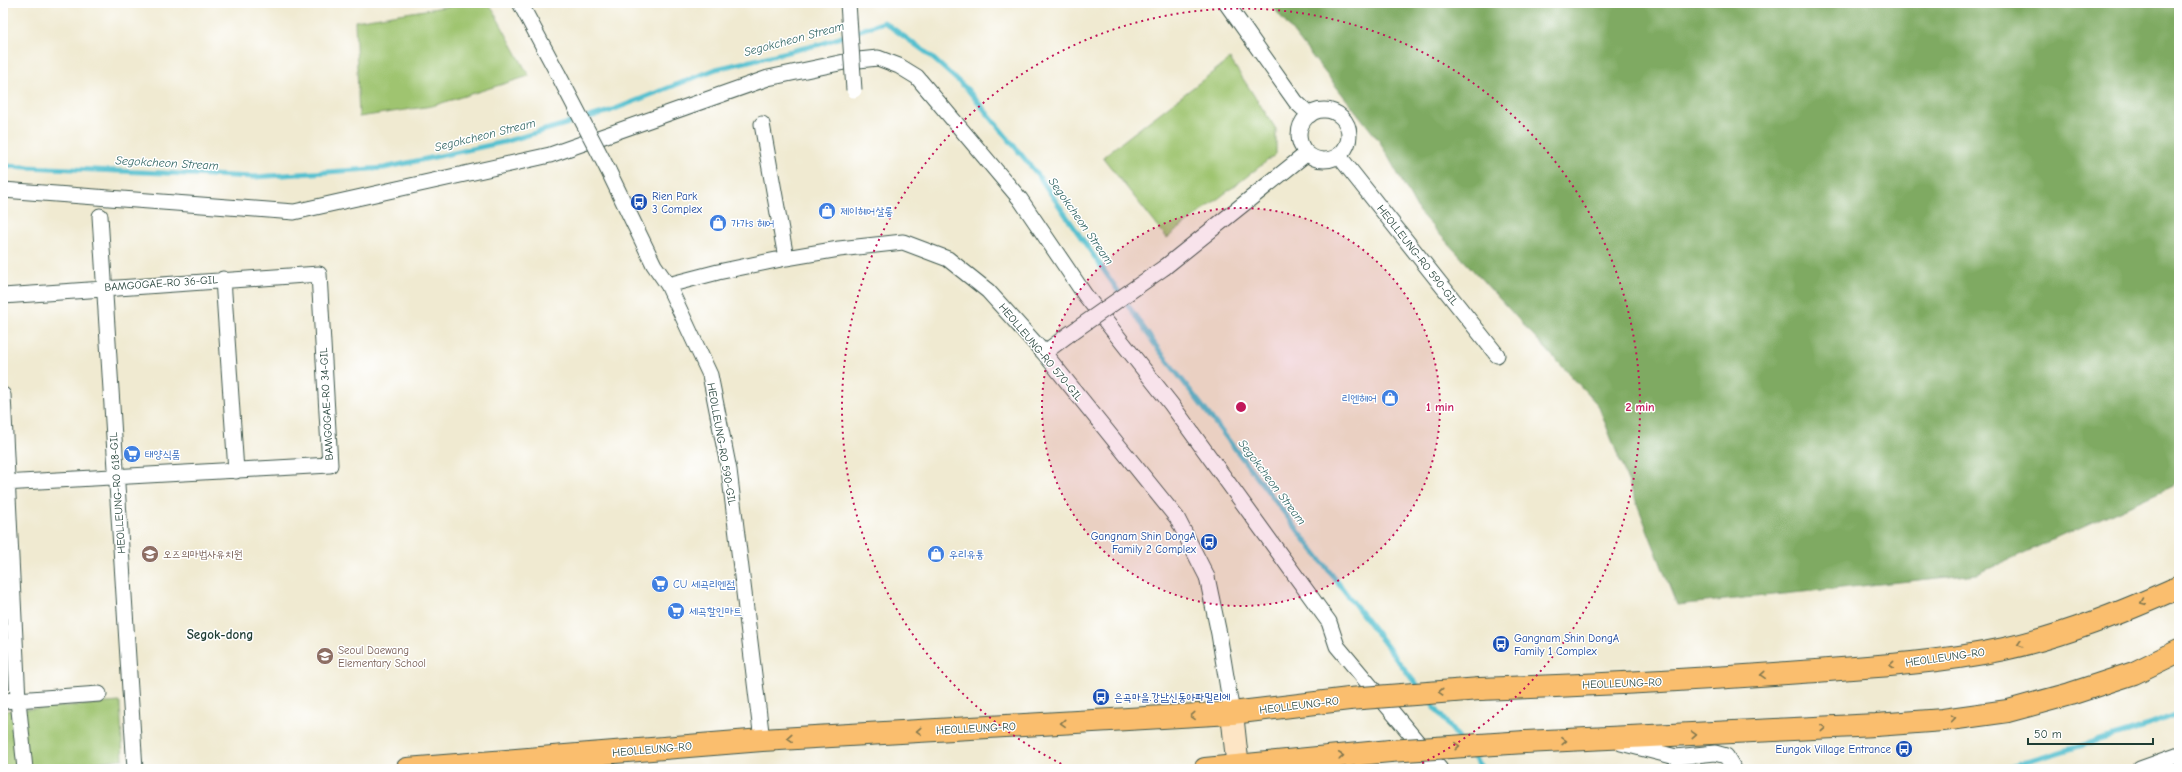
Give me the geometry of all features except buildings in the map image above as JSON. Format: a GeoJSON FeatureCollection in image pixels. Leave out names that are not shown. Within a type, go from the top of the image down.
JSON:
{"type":"FeatureCollection","features":[{"type":"Feature","properties":{"kind":"main road","name":"HEOLLEUNG-RO"},"geometry":{"type":"LineString","coordinates":[[407,769],[762,740],[1232,713],[1349,699],[1480,689],[1687,681],[1872,667],[1943,659],[2005,648],[2070,630],[2142,603],[2179,587]]}},
{"type":"Feature","properties":{"kind":"main road"},"geometry":{"type":"LineString","coordinates":[[1205,769],[1238,768],[1390,751],[1525,742],[1876,725],[1943,720],[2008,711],[2070,694],[2134,673],[2179,651]]}},
{"type":"Feature","properties":{"kind":"street","name":"HEOLLEUNG-RO 590-GIL"},"geometry":{"type":"LineString","coordinates":[[520,3],[608,170],[654,265],[668,285],[710,375],[729,470],[762,740]]}},
{"type":"Feature","properties":{"kind":"street"},"geometry":{"type":"LineString","coordinates":[[848,3],[854,90]]}},
{"type":"Feature","properties":{"kind":"street"},"geometry":{"type":"LineString","coordinates":[[1226,3],[1296,102],[1310,115]]}},
{"type":"Feature","properties":{"kind":"street"},"geometry":{"type":"LineString","coordinates":[[3,190],[294,212],[550,155],[768,78],[849,61],[878,58],[899,66],[917,78],[1020,199],[1085,295],[1171,404],[1329,622],[1336,646],[1440,769]]}},
{"type":"Feature","properties":{"kind":"street"},"geometry":{"type":"LineString","coordinates":[[1317,111],[1332,111],[1340,114],[1346,121],[1350,134],[1349,142],[1345,150],[1338,156],[1323,160],[1306,154],[1298,136],[1303,120],[1310,115],[1317,111]]}},
{"type":"Feature","properties":{"kind":"street"},"geometry":{"type":"LineString","coordinates":[[762,124],[786,258]]}},
{"type":"Feature","properties":{"kind":"street"},"geometry":{"type":"LineString","coordinates":[[1044,352],[1165,267],[1306,154]]}},
{"type":"Feature","properties":{"kind":"street","name":"HEOLLEUNG-RO 590-GIL"},"geometry":{"type":"LineString","coordinates":[[1338,156],[1497,355]]}},
{"type":"Feature","properties":{"kind":"street","name":"HEOLLEUNG-RO 618-GIL"},"geometry":{"type":"LineString","coordinates":[[100,216],[135,769]]}},
{"type":"Feature","properties":{"kind":"street","name":"HEOLLEUNG-RO 570-GIL"},"geometry":{"type":"LineString","coordinates":[[668,285],[718,272],[786,258],[839,249],[903,242],[948,259],[988,291],[1044,352],[1180,525],[1207,577],[1219,634],[1232,713]]}},
{"type":"Feature","properties":{"kind":"street","name":"BAMGOGAE-RO 36-GIL"},"geometry":{"type":"LineString","coordinates":[[3,296],[223,279],[319,274]]}},
{"type":"Feature","properties":{"kind":"street","name":"BAMGOGAE-RO 34-GIL"},"geometry":{"type":"LineString","coordinates":[[5,483],[330,465],[319,274]]}},
{"type":"Feature","properties":{"kind":"street"},"geometry":{"type":"LineString","coordinates":[[223,279],[236,470]]}},
{"type":"Feature","properties":{"kind":"street"},"geometry":{"type":"LineString","coordinates":[[3,395],[5,483],[18,700],[25,769]]}},
{"type":"Feature","properties":{"kind":"street"},"geometry":{"type":"LineString","coordinates":[[3,701],[99,694]]}},
{"type":"Feature","properties":{"kind":"street"},"geometry":{"type":"LineString","coordinates":[[1232,713],[1238,768]]}},
{"type":"Feature","properties":{"kind":"street"},"geometry":{"type":"LineString","coordinates":[[1609,739],[1676,757],[1715,753],[1726,756],[1734,769]]}},
{"type":"Feature","properties":{"kind":"street"},"geometry":{"type":"LineString","coordinates":[[2140,769],[2179,755]]}},
{"type":"Feature","properties":{"kind":"green space"},"geometry":{"type":"Polygon","coordinates":[[[469,3],[489,3],[529,76],[432,106],[359,117],[355,21],[469,3]]]}},
{"type":"Feature","properties":{"kind":"green space"},"geometry":{"type":"Polygon","coordinates":[[[1270,3],[2179,3],[2179,483],[1977,574],[1677,605],[1598,405],[1419,212],[1380,142],[1270,3]]]}},
{"type":"Feature","properties":{"kind":"green space"},"geometry":{"type":"Polygon","coordinates":[[[1230,59],[1276,129],[1276,154],[1167,238],[1104,159],[1105,155],[1230,59]]]}},
{"type":"Feature","properties":{"kind":"green space"},"geometry":{"type":"Polygon","coordinates":[[[120,702],[123,759],[31,769],[3,769],[3,711],[120,702]]]}},
{"type":"Feature","properties":{"kind":"waterway","name":"Segokcheon Stream"},"geometry":{"type":"LineString","coordinates":[[3,166],[255,177],[384,168],[504,142],[610,111],[716,69],[821,44],[884,22],[927,53],[968,90],[1038,175],[1156,346],[1419,688]]}},
{"type":"Feature","properties":{"kind":"waterway","name":"Segokcheon Stream"},"geometry":{"type":"LineString","coordinates":[[1428,699],[1460,740]]}},
{"type":"Feature","properties":{"kind":"waterway","name":"Segokcheon Stream"},"geometry":{"type":"LineString","coordinates":[[2004,769],[2149,725],[2179,713]]}},
{"type":"Feature","properties":{"kind":"waterway","name":"Segokcheon Stream"},"geometry":{"type":"LineString","coordinates":[[1470,753],[1483,769]]}},
{"type":"Feature","properties":{"kind":"place","name":"Rien Park 3 Complex"},"geometry":{"type":"Point","coordinates":[639,202]}},
{"type":"Feature","properties":{"kind":"place","name":"제이헤어살롱"},"geometry":{"type":"Point","coordinates":[827,211]}},
{"type":"Feature","properties":{"kind":"place","name":"가가s 헤어"},"geometry":{"type":"Point","coordinates":[718,223]}},
{"type":"Feature","properties":{"kind":"place","name":"리엔헤어"},"geometry":{"type":"Point","coordinates":[1390,398]}},
{"type":"Feature","properties":{"kind":"place","name":"태양식품"},"geometry":{"type":"Point","coordinates":[132,454]}},
{"type":"Feature","properties":{"kind":"place","name":"Gangnam Shin DongA Family 2 Complex"},"geometry":{"type":"Point","coordinates":[1209,542]}},
{"type":"Feature","properties":{"kind":"place","name":"오즈의마법사유치원"},"geometry":{"type":"Point","coordinates":[150,554]}},
{"type":"Feature","properties":{"kind":"place","name":"우리유통"},"geometry":{"type":"Point","coordinates":[936,554]}},
{"type":"Feature","properties":{"kind":"place","name":"CU 세곡리엔점"},"geometry":{"type":"Point","coordinates":[660,584]}},
{"type":"Feature","properties":{"kind":"place","name":"세곡할인마트"},"geometry":{"type":"Point","coordinates":[676,611]}},
{"type":"Feature","properties":{"kind":"place","name":"Gangnam Shin DongA Family 1 Complex"},"geometry":{"type":"Point","coordinates":[1501,644]}},
{"type":"Feature","properties":{"kind":"place","name":"Seoul Daewang Elementary School"},"geometry":{"type":"Point","coordinates":[325,656]}},
{"type":"Feature","properties":{"kind":"place","name":"은곡마을.강남신동아파밀리에"},"geometry":{"type":"Point","coordinates":[1101,697]}},
{"type":"Feature","properties":{"kind":"place","name":"Eungok Village Entrance"},"geometry":{"type":"Point","coordinates":[1904,749]}},
{"type":"Feature","properties":{"kind":"district","name":"Segok-dong"},"geometry":{"type":"Point","coordinates":[220,634]}}]}
